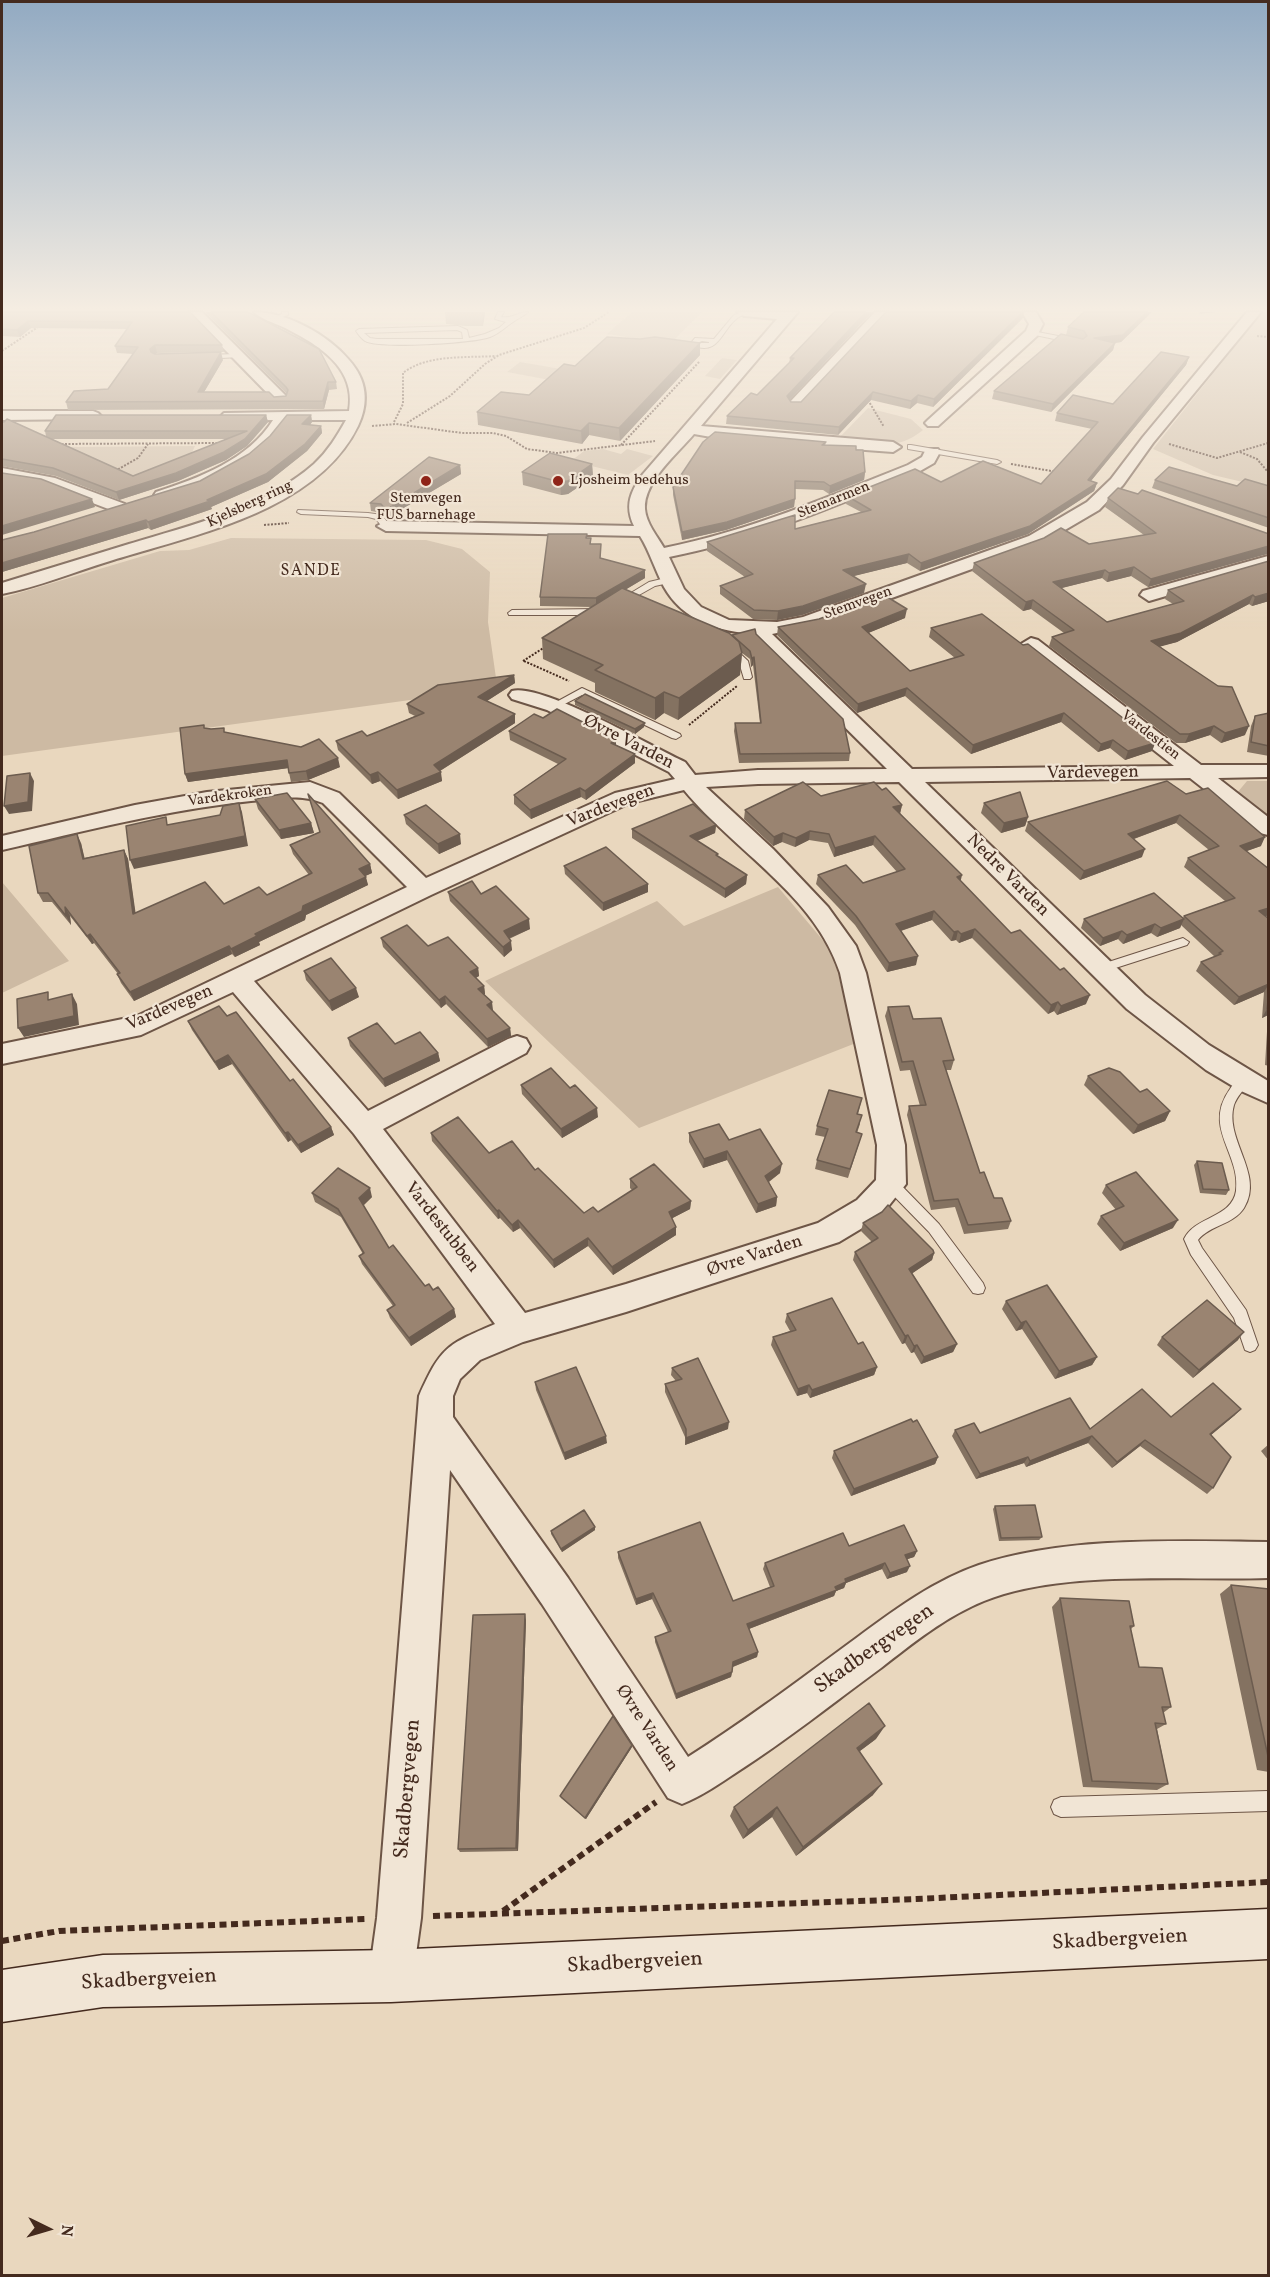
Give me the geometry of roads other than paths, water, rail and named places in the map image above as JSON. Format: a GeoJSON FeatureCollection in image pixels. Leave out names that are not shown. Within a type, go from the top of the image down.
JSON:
{"type":"FeatureCollection","features":[{"type":"Feature","properties":{"kind":"street"},"geometry":{"type":"LineString","coordinates":[[95,515],[180,489],[222,470],[261,444],[278,426],[282,418]]}},
{"type":"Feature","properties":{"kind":"street","name":"Kjelsberg ring"},"geometry":{"type":"LineString","coordinates":[[2,589],[192,531],[280,494],[301,481],[338,450],[349,433],[355,418]]}},
{"type":"Feature","properties":{"kind":"street","name":"Stemvegen"},"geometry":{"type":"LineString","coordinates":[[699,418],[640,489],[636,503],[636,518],[659,554],[670,580],[690,607],[713,620],[743,628],[790,627],[1035,540],[1093,506],[1118,482],[1166,418]]}},
{"type":"Feature","properties":{"kind":"street"},"geometry":{"type":"LineString","coordinates":[[933,423],[938,418]]}},
{"type":"Feature","properties":{"kind":"street"},"geometry":{"type":"LineString","coordinates":[[690,429],[728,435],[893,447]]}},
{"type":"Feature","properties":{"kind":"street","name":"Stemarmen"},"geometry":{"type":"LineString","coordinates":[[659,554],[710,545],[782,522],[914,468],[928,460],[932,452]]}},
{"type":"Feature","properties":{"kind":"street"},"geometry":{"type":"LineString","coordinates":[[2,473],[26,475],[133,504]]}},
{"type":"Feature","properties":{"kind":"street"},"geometry":{"type":"LineString","coordinates":[[386,526],[643,531]]}},
{"type":"Feature","properties":{"kind":"street"},"geometry":{"type":"LineString","coordinates":[[1149,595],[1269,561]]}},
{"type":"Feature","properties":{"kind":"street","name":"Nedre Varden"},"geometry":{"type":"LineString","coordinates":[[764,636],[1100,969],[1171,1032],[1243,1081],[1269,1093]]}},
{"type":"Feature","properties":{"kind":"street","name":"Vardestien"},"geometry":{"type":"LineString","coordinates":[[1030,644],[1269,828]]}},
{"type":"Feature","properties":{"kind":"street","name":"Øvre Varden"},"geometry":{"type":"LineString","coordinates":[[519,694],[554,706],[663,758],[677,767],[706,802],[765,854],[844,946],[853,973],[891,1145],[891,1184],[868,1209],[828,1233],[626,1298],[519,1329],[469,1350],[448,1369],[436,1396],[436,1421],[555,1591],[682,1784]]}},
{"type":"Feature","properties":{"kind":"street","name":"Vardevegen"},"geometry":{"type":"LineString","coordinates":[[2,1054],[132,1028],[238,980],[423,889],[623,798],[690,782],[758,777],[1269,771]]}},
{"type":"Feature","properties":{"kind":"street","name":"Vardekroken"},"geometry":{"type":"LineString","coordinates":[[2,843],[135,812],[207,799],[310,789],[331,798],[423,889]]}},
{"type":"Feature","properties":{"kind":"street","name":"Vardestubben"},"geometry":{"type":"LineString","coordinates":[[238,980],[364,1126],[519,1329]]}},
{"type":"Feature","properties":{"kind":"street"},"geometry":{"type":"LineString","coordinates":[[364,1126],[517,1046]]}},
{"type":"Feature","properties":{"kind":"street","name":"Skadbergvegen"},"geometry":{"type":"LineString","coordinates":[[391,1976],[399,1918],[436,1421]]}},
{"type":"Feature","properties":{"kind":"street","name":"Skadbergvegen"},"geometry":{"type":"LineString","coordinates":[[682,1784],[754,1738],[925,1611],[979,1584],[1021,1572],[1063,1565],[1196,1559],[1269,1560]]}},
{"type":"Feature","properties":{"kind":"street","name":"Skadbergveien"},"geometry":{"type":"LineString","coordinates":[[2,1996],[103,1981],[223,1977],[391,1976],[1269,1934]]}},
{"type":"Feature","properties":{"kind":"lane"},"geometry":{"type":"LineString","coordinates":[[910,447],[997,462]]}},
{"type":"Feature","properties":{"kind":"lane"},"geometry":{"type":"LineString","coordinates":[[301,512],[368,515],[379,517],[386,526]]}},
{"type":"Feature","properties":{"kind":"lane"},"geometry":{"type":"LineString","coordinates":[[512,613],[597,613],[652,584],[670,580]]}},
{"type":"Feature","properties":{"kind":"lane"},"geometry":{"type":"LineString","coordinates":[[621,601],[631,606]]}},
{"type":"Feature","properties":{"kind":"lane"},"geometry":{"type":"LineString","coordinates":[[722,645],[732,650],[743,661],[747,677]]}},
{"type":"Feature","properties":{"kind":"lane"},"geometry":{"type":"LineString","coordinates":[[554,706],[582,691],[676,736]]}},
{"type":"Feature","properties":{"kind":"lane"},"geometry":{"type":"LineString","coordinates":[[1100,969],[1183,942]]}},
{"type":"Feature","properties":{"kind":"lane"},"geometry":{"type":"LineString","coordinates":[[1243,1081],[1230,1101],[1227,1116],[1230,1144],[1242,1179],[1241,1199],[1231,1214],[1197,1231],[1191,1239],[1196,1251],[1241,1315],[1250,1345]]}},
{"type":"Feature","properties":{"kind":"lane"},"geometry":{"type":"LineString","coordinates":[[891,1184],[934,1228],[978,1288]]}},
{"type":"Feature","properties":{"kind":"lane"},"geometry":{"type":"LineString","coordinates":[[1061,1807],[1269,1801]]}},
{"type":"Feature","properties":{"kind":"place","name":"Stemvegen FUS barnehage"},"geometry":{"type":"Point","coordinates":[426,481]}},
{"type":"Feature","properties":{"kind":"place","name":"Ljosheim bedehus"},"geometry":{"type":"Point","coordinates":[558,481]}},
{"type":"Feature","properties":{"kind":"district","name":"SANDE"},"geometry":{"type":"Point","coordinates":[311,572]}}]}
